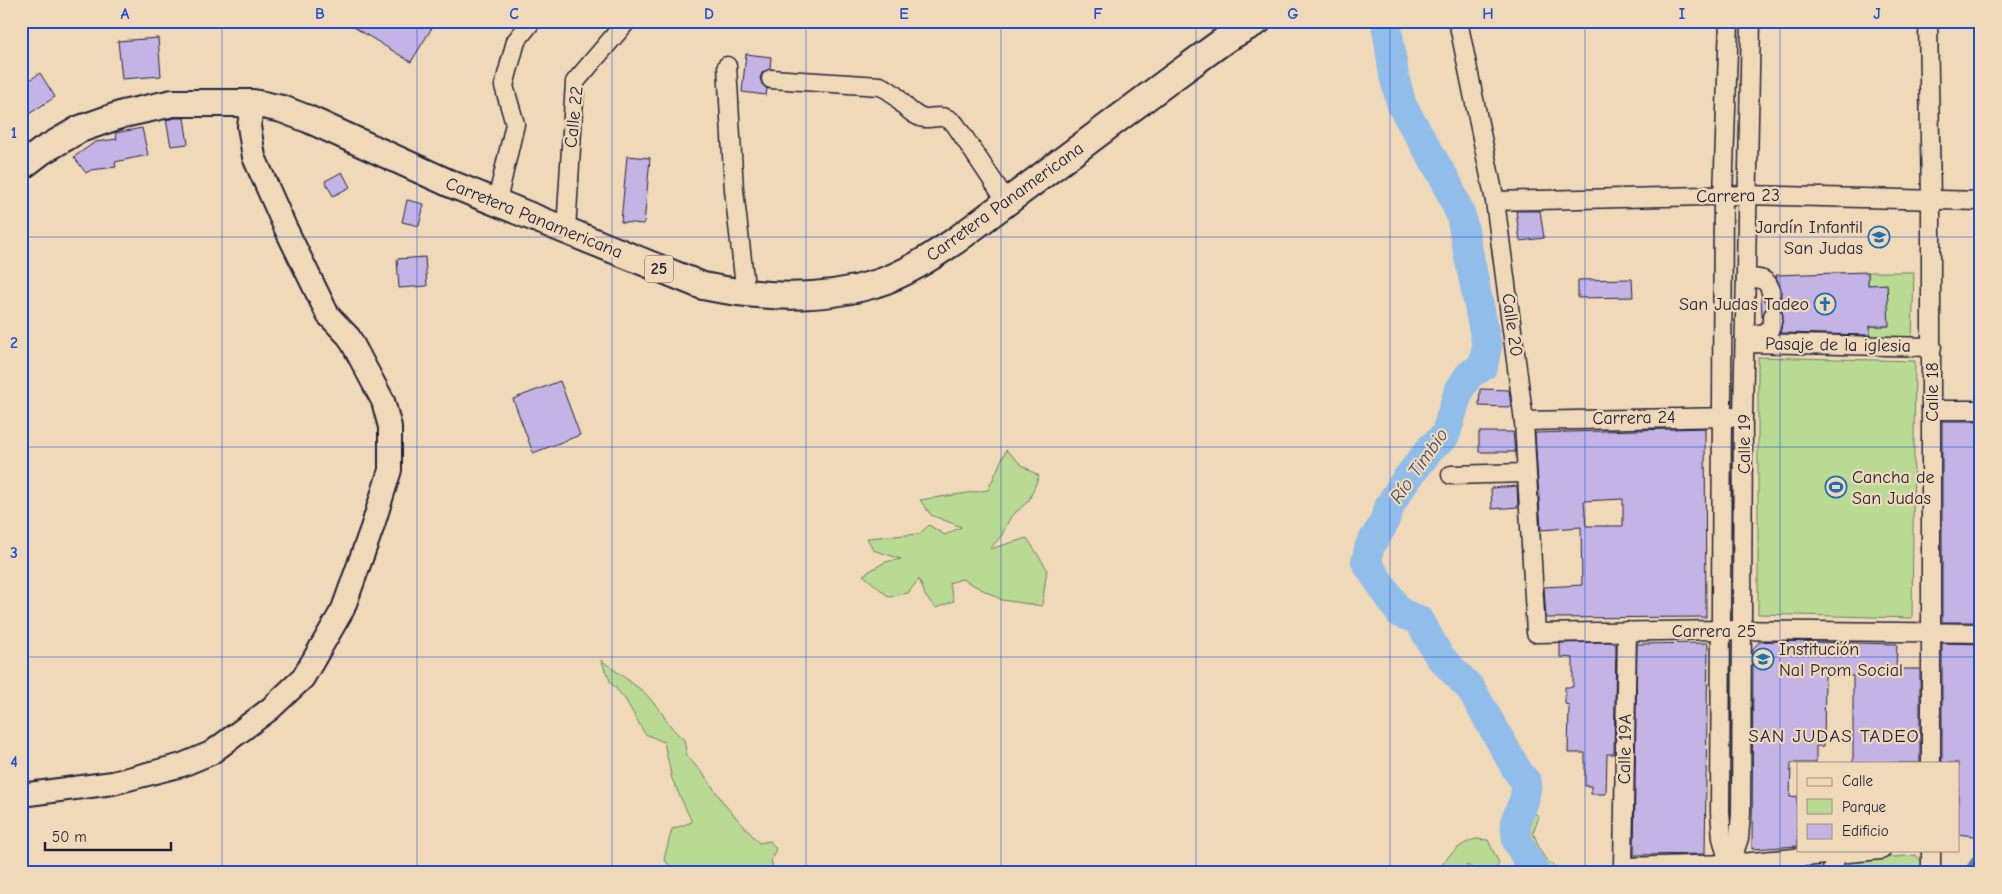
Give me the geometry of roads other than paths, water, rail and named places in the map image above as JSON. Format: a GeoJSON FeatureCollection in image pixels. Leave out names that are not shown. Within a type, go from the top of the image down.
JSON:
{"type":"FeatureCollection","features":[{"type":"Feature","properties":{"kind":"highway","name":"Carretera Panamericana"},"geometry":{"type":"LineString","coordinates":[[21,167],[42,150],[80,129],[123,114],[174,103],[253,103],[290,112],[443,181],[497,201],[703,286],[746,295],[794,296],[838,292],[878,282],[918,264],[956,241],[1178,73],[1226,40],[1258,21]]}},
{"type":"Feature","properties":{"kind":"main road"},"geometry":{"type":"LineString","coordinates":[[21,795],[113,783],[182,764],[211,753],[270,709],[303,678],[342,608],[372,528],[390,470],[390,427],[383,401],[350,337],[328,315],[254,158],[249,126],[253,103]]}},
{"type":"Feature","properties":{"kind":"street"},"geometry":{"type":"LineString","coordinates":[[497,201],[515,124],[504,86],[516,41],[532,21]]}},
{"type":"Feature","properties":{"kind":"street","name":"Calle 22"},"geometry":{"type":"LineString","coordinates":[[566,230],[575,82],[627,21]]}},
{"type":"Feature","properties":{"kind":"street","name":"Calle 20"},"geometry":{"type":"LineString","coordinates":[[1458,21],[1495,201],[1524,420],[1536,633]]}},
{"type":"Feature","properties":{"kind":"street","name":"Calle 19"},"geometry":{"type":"LineString","coordinates":[[1728,21],[1724,196],[1720,812],[1722,838],[1728,868]]}},
{"type":"Feature","properties":{"kind":"street","name":"Calle 19"},"geometry":{"type":"LineString","coordinates":[[1728,868],[1739,838],[1741,814],[1744,631],[1743,417],[1751,21]]}},
{"type":"Feature","properties":{"kind":"street","name":"Calle 18"},"geometry":{"type":"LineString","coordinates":[[1928,21],[1932,346],[1931,762]]}},
{"type":"Feature","properties":{"kind":"street"},"geometry":{"type":"LineString","coordinates":[[727,66],[734,190],[746,295]]}},
{"type":"Feature","properties":{"kind":"street"},"geometry":{"type":"LineString","coordinates":[[771,79],[880,86],[893,91],[916,115],[924,118],[935,116],[947,117],[955,124],[1007,202]]}},
{"type":"Feature","properties":{"kind":"street","name":"Carrera 23"},"geometry":{"type":"LineString","coordinates":[[1495,201],[1747,195],[1981,201]]}},
{"type":"Feature","properties":{"kind":"street"},"geometry":{"type":"LineString","coordinates":[[1746,278],[1762,278],[1766,281],[1771,293]]}},
{"type":"Feature","properties":{"kind":"street"},"geometry":{"type":"LineString","coordinates":[[1745,339],[1766,333],[1771,327],[1773,316]]}},
{"type":"Feature","properties":{"kind":"street","name":"Pasaje de la iglesia"},"geometry":{"type":"LineString","coordinates":[[1745,339],[1932,346]]}},
{"type":"Feature","properties":{"kind":"street"},"geometry":{"type":"LineString","coordinates":[[1932,410],[1981,410]]}},
{"type":"Feature","properties":{"kind":"street","name":"Carrera 24"},"geometry":{"type":"LineString","coordinates":[[1524,420],[1743,417]]}},
{"type":"Feature","properties":{"kind":"street"},"geometry":{"type":"LineString","coordinates":[[1451,476],[1526,474]]}},
{"type":"Feature","properties":{"kind":"street","name":"Carrera 25"},"geometry":{"type":"LineString","coordinates":[[1536,633],[1722,630],[1981,633]]}},
{"type":"Feature","properties":{"kind":"street","name":"Calle 19A"},"geometry":{"type":"LineString","coordinates":[[1627,631],[1623,867],[1728,868]]}},
{"type":"Feature","properties":{"kind":"street"},"geometry":{"type":"LineString","coordinates":[[1728,868],[1859,852]]}},
{"type":"Feature","properties":{"kind":"street"},"geometry":{"type":"LineString","coordinates":[[1930,852],[1931,873]]}},
{"type":"Feature","properties":{"kind":"street"},"geometry":{"type":"LineString","coordinates":[[1831,873],[1837,854]]}},
{"type":"Feature","properties":{"kind":"waterway","name":"Río Timbio"},"geometry":{"type":"LineString","coordinates":[[1386,21],[1394,76],[1402,106],[1446,181],[1461,216],[1487,346],[1483,366],[1469,375],[1459,390],[1445,436],[1431,448],[1405,481],[1390,505],[1383,525],[1370,545],[1366,562],[1400,613],[1419,620],[1439,656],[1471,689],[1518,772],[1527,783],[1524,801],[1515,822],[1517,841],[1535,873]]}},
{"type":"Feature","properties":{"kind":"waterway"},"geometry":{"type":"LineString","coordinates":[[1965,873],[1981,849]]}},
{"type":"Feature","properties":{"kind":"place","name":"Jardín Infantil San Judas"},"geometry":{"type":"Point","coordinates":[1879,237]}},
{"type":"Feature","properties":{"kind":"place","name":"San Judas Tadeo"},"geometry":{"type":"Point","coordinates":[1825,304]}},
{"type":"Feature","properties":{"kind":"place","name":"Cancha de San Judas"},"geometry":{"type":"Point","coordinates":[1836,487]}},
{"type":"Feature","properties":{"kind":"place","name":"Institución Nal Prom Social"},"geometry":{"type":"Point","coordinates":[1763,659]}},
{"type":"Feature","properties":{"kind":"district","name":"SAN JUDAS TADEO"},"geometry":{"type":"Point","coordinates":[1834,736]}}]}
